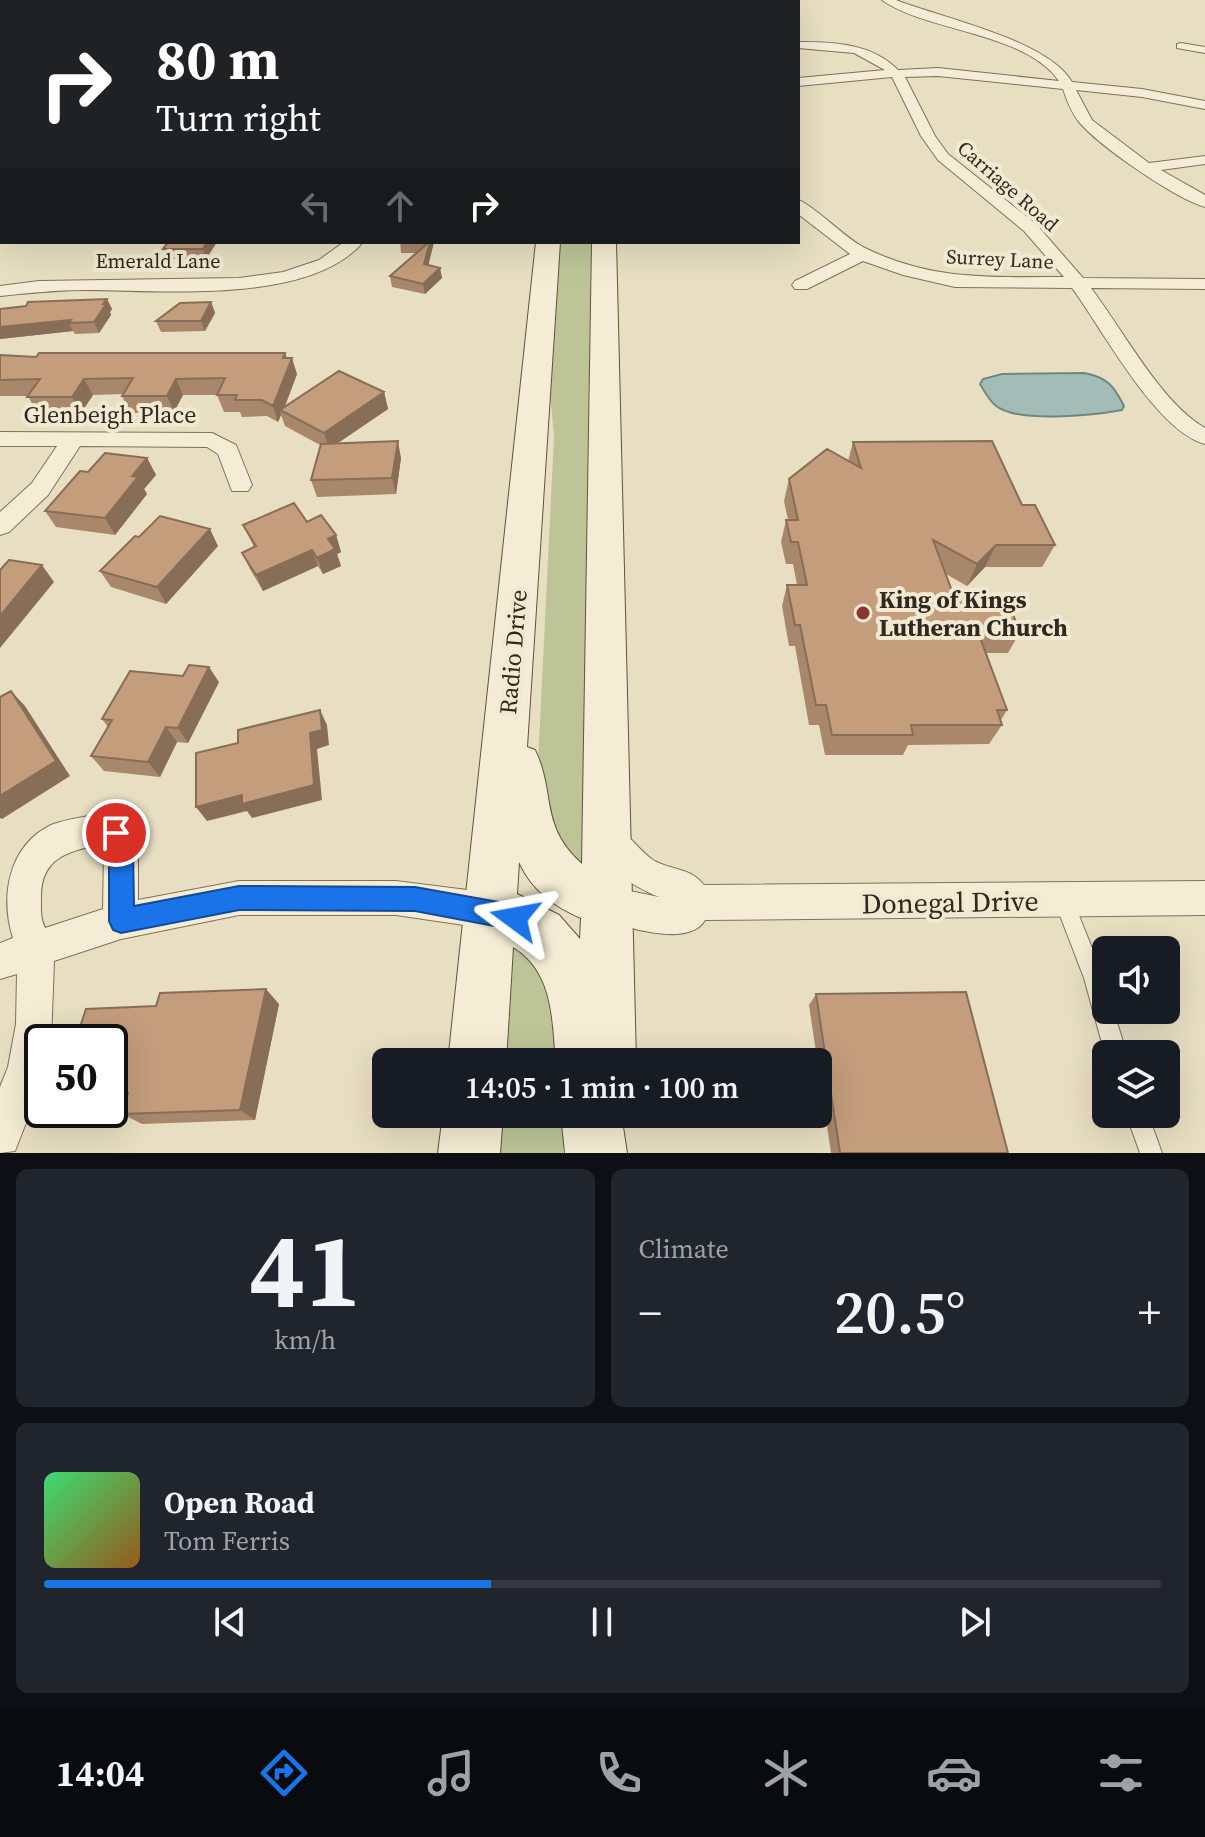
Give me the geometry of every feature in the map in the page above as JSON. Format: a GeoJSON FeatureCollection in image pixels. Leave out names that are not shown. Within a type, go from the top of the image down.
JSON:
{"type":"FeatureCollection","features":[{"type":"Feature","properties":{"kind":"main road","name":"Radio Drive"},"geometry":{"type":"LineString","coordinates":[[478,1048],[548,244]]}},
{"type":"Feature","properties":{"kind":"main road"},"geometry":{"type":"LineString","coordinates":[[604,244],[607,1048]]}},
{"type":"Feature","properties":{"kind":"main road"},"geometry":{"type":"LineString","coordinates":[[510,685],[526,817],[534,846],[561,880],[581,893],[606,903]]}},
{"type":"Feature","properties":{"kind":"main road"},"geometry":{"type":"LineString","coordinates":[[491,911],[529,924],[561,958],[574,986],[583,1048]]}},
{"type":"Feature","properties":{"kind":"main road"},"geometry":{"type":"LineString","coordinates":[[469,1153],[472,1128]]}},
{"type":"Feature","properties":{"kind":"main road"},"geometry":{"type":"LineString","coordinates":[[593,1128],[596,1153]]}},
{"type":"Feature","properties":{"kind":"main road"},"geometry":{"type":"LineString","coordinates":[[607,1128],[607,1153]]}},
{"type":"Feature","properties":{"kind":"street"},"geometry":{"type":"LineString","coordinates":[[887,0],[1026,52],[1061,74],[1076,110],[1086,123],[1147,168],[1205,202]]}},
{"type":"Feature","properties":{"kind":"street"},"geometry":{"type":"LineString","coordinates":[[800,45],[851,48],[879,61],[895,73]]}},
{"type":"Feature","properties":{"kind":"street"},"geometry":{"type":"LineString","coordinates":[[1181,46],[1205,50]]}},
{"type":"Feature","properties":{"kind":"street","name":"Carriage Road"},"geometry":{"type":"LineString","coordinates":[[895,73],[912,95],[933,145],[943,157],[1025,223],[1077,285],[1165,406],[1184,425],[1205,437]]}},
{"type":"Feature","properties":{"kind":"street"},"geometry":{"type":"LineString","coordinates":[[800,82],[926,73],[1158,97],[1205,105]]}},
{"type":"Feature","properties":{"kind":"street"},"geometry":{"type":"LineString","coordinates":[[1147,168],[1205,160]]}},
{"type":"Feature","properties":{"kind":"street","name":"Surrey Lane"},"geometry":{"type":"LineString","coordinates":[[800,207],[838,242],[916,274],[955,282],[1205,284]]}},
{"type":"Feature","properties":{"kind":"street","name":"Emerald Lane"},"geometry":{"type":"LineString","coordinates":[[0,291],[54,283],[248,282],[287,277],[319,267],[352,244]]}},
{"type":"Feature","properties":{"kind":"street"},"geometry":{"type":"LineString","coordinates":[[801,285],[863,254]]}},
{"type":"Feature","properties":{"kind":"street"},"geometry":{"type":"LineString","coordinates":[[319,267],[337,275]]}},
{"type":"Feature","properties":{"kind":"street","name":"Glenbeigh Place"},"geometry":{"type":"LineString","coordinates":[[0,439],[212,440],[228,450],[240,485]]}},
{"type":"Feature","properties":{"kind":"street"},"geometry":{"type":"LineString","coordinates":[[0,526],[40,489],[73,440]]}},
{"type":"Feature","properties":{"kind":"street"},"geometry":{"type":"LineString","coordinates":[[0,1136],[28,1067],[37,991],[36,948],[23,919],[24,877],[32,861],[59,838],[79,831],[100,829],[116,833],[121,852],[121,921]]}},
{"type":"Feature","properties":{"kind":"street"},"geometry":{"type":"LineString","coordinates":[[606,833],[637,870],[658,881],[683,886],[695,903]]}},
{"type":"Feature","properties":{"kind":"street"},"geometry":{"type":"LineString","coordinates":[[0,961],[121,921],[239,898],[405,898],[491,911]]}},
{"type":"Feature","properties":{"kind":"street","name":"Donegal Drive"},"geometry":{"type":"LineString","coordinates":[[606,903],[637,912],[687,917],[695,903],[1205,898]]}},
{"type":"Feature","properties":{"kind":"lane"},"geometry":{"type":"LineString","coordinates":[[1063,900],[1094,978],[1112,1040]]}},
{"type":"Feature","properties":{"kind":"lane"},"geometry":{"type":"LineString","coordinates":[[1142,1128],[1151,1153]]}},
{"type":"Feature","properties":{"kind":"green space"},"geometry":{"type":"Polygon","coordinates":[[[558,244],[591,244],[582,862],[576,863],[552,837],[537,783],[554,437],[549,382],[558,244]]]}},
{"type":"Feature","properties":{"kind":"green space"},"geometry":{"type":"Polygon","coordinates":[[[517,944],[538,969],[555,1014],[561,1048],[505,1048],[513,947],[517,944]]]}},
{"type":"Feature","properties":{"kind":"green space"},"geometry":{"type":"Polygon","coordinates":[[[499,1128],[564,1128],[563,1153],[498,1153],[499,1128]]]}},
{"type":"Feature","properties":{"kind":"water"},"geometry":{"type":"Polygon","coordinates":[[[1084,373],[1109,384],[1124,406],[1122,410],[1056,416],[1020,414],[995,405],[980,384],[983,379],[1002,374],[1084,373]]]}},
{"type":"Feature","properties":{"kind":"building"},"geometry":{"type":"Polygon","coordinates":[[[167,244],[206,244],[203,249],[163,249],[167,244]]]}},
{"type":"Feature","properties":{"kind":"building"},"geometry":{"type":"Polygon","coordinates":[[[429,244],[424,264],[440,268],[423,284],[390,276],[429,244]]]}},
{"type":"Feature","properties":{"kind":"building"},"geometry":{"type":"Polygon","coordinates":[[[107,299],[94,322],[69,323],[71,320],[0,327],[0,309],[26,306],[28,302],[107,299]]]}},
{"type":"Feature","properties":{"kind":"building"},"geometry":{"type":"Polygon","coordinates":[[[211,302],[201,321],[156,321],[180,303],[211,302]]]}},
{"type":"Feature","properties":{"kind":"building"},"geometry":{"type":"Polygon","coordinates":[[[39,353],[285,353],[283,358],[292,358],[273,406],[262,400],[235,400],[237,395],[217,395],[225,378],[176,379],[167,396],[122,396],[133,378],[84,379],[72,397],[27,397],[40,379],[0,380],[0,355],[36,357],[39,353]]]}},
{"type":"Feature","properties":{"kind":"building"},"geometry":{"type":"Polygon","coordinates":[[[339,371],[384,392],[324,433],[280,410],[339,371]]]}},
{"type":"Feature","properties":{"kind":"building"},"geometry":{"type":"Polygon","coordinates":[[[398,441],[392,478],[311,480],[321,444],[398,441]]]}},
{"type":"Feature","properties":{"kind":"building","name":"King of Kings Lutheran Church"},"geometry":{"type":"Polygon","coordinates":[[[992,441],[1022,505],[1035,505],[1055,545],[996,545],[977,564],[933,540],[952,591],[946,597],[1006,597],[1020,632],[978,632],[1007,710],[997,710],[1002,725],[911,725],[913,735],[832,735],[826,705],[816,705],[800,625],[795,625],[787,585],[807,585],[798,542],[791,542],[786,520],[798,520],[789,479],[827,449],[861,468],[853,442],[992,441]]]}},
{"type":"Feature","properties":{"kind":"building"},"geometry":{"type":"Polygon","coordinates":[[[105,453],[147,458],[132,476],[138,477],[105,518],[45,511],[80,471],[88,472],[105,453]]]}},
{"type":"Feature","properties":{"kind":"building"},"geometry":{"type":"Polygon","coordinates":[[[294,503],[307,522],[321,515],[336,535],[328,539],[335,549],[317,558],[312,550],[256,575],[242,553],[256,546],[243,525],[294,503]]]}},
{"type":"Feature","properties":{"kind":"building"},"geometry":{"type":"Polygon","coordinates":[[[160,516],[210,529],[157,587],[100,571],[135,536],[139,537],[160,516]]]}},
{"type":"Feature","properties":{"kind":"building"},"geometry":{"type":"Polygon","coordinates":[[[9,560],[42,565],[0,616],[0,570],[9,560]]]}},
{"type":"Feature","properties":{"kind":"building"},"geometry":{"type":"Polygon","coordinates":[[[189,665],[209,667],[178,728],[166,727],[148,762],[91,756],[112,720],[102,719],[130,671],[183,676],[189,665]]]}},
{"type":"Feature","properties":{"kind":"building"},"geometry":{"type":"Polygon","coordinates":[[[11,691],[56,761],[0,796],[0,697],[11,691]]]}},
{"type":"Feature","properties":{"kind":"building"},"geometry":{"type":"Polygon","coordinates":[[[320,710],[322,730],[310,733],[314,785],[242,804],[242,795],[196,807],[196,753],[238,743],[238,730],[320,710]]]}},
{"type":"Feature","properties":{"kind":"building"},"geometry":{"type":"Polygon","coordinates":[[[266,989],[240,1110],[128,1114],[128,1024],[81,1024],[86,1009],[156,1006],[160,993],[266,989]]]}},
{"type":"Feature","properties":{"kind":"building"},"geometry":{"type":"Polygon","coordinates":[[[966,992],[1008,1153],[840,1153],[832,1100],[832,1048],[824,1048],[816,994],[966,992]]]}},
{"type":"Feature","properties":{"kind":"place","name":"King of Kings Lutheran Church"},"geometry":{"type":"Point","coordinates":[863,613]}},
{"type":"Feature","properties":{"kind":"route"},"geometry":{"type":"LineString","coordinates":[[116,833],[121,852],[123,886],[121,921],[184,906],[239,898],[318,897],[435,901],[515,918]]}}]}
